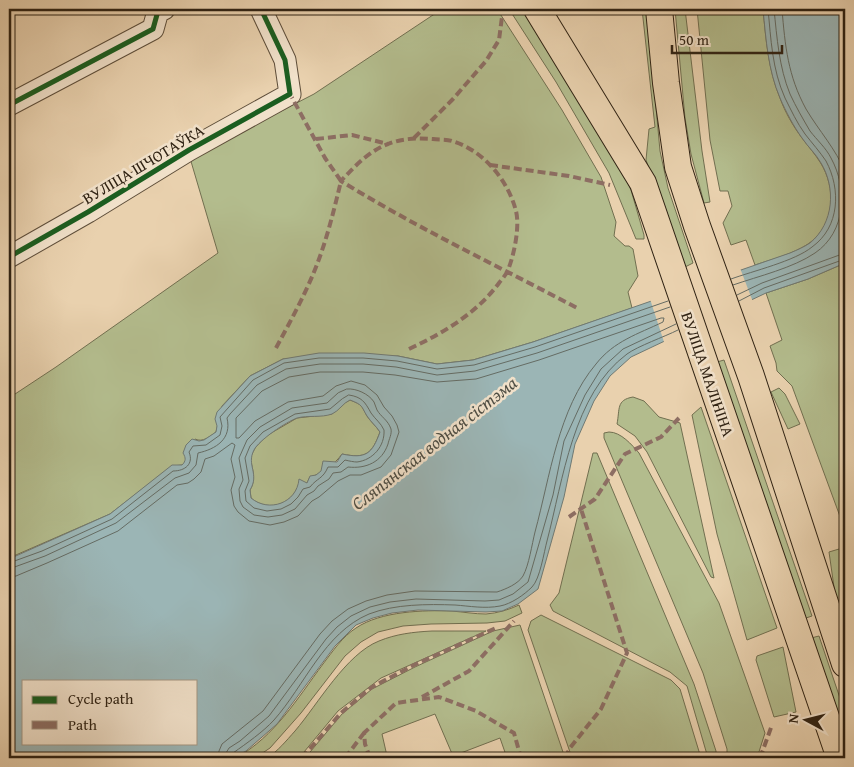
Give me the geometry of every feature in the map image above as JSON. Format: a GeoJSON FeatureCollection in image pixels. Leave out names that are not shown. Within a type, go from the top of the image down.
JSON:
{"type":"FeatureCollection","features":[{"type":"Feature","properties":{"kind":"main road","name":"ВУЛІЦА МАЛІНІНА"},"geometry":{"type":"LineString","coordinates":[[537,9],[643,183],[840,758]]}},
{"type":"Feature","properties":{"kind":"main road"},"geometry":{"type":"LineString","coordinates":[[659,9],[666,82],[678,167],[697,226],[751,376],[845,664]]}},
{"type":"Feature","properties":{"kind":"street"},"geometry":{"type":"LineString","coordinates":[[9,105],[153,29],[158,11],[164,9]]}},
{"type":"Feature","properties":{"kind":"street","name":"ВУЛІЦА ШЧОТАЎКА"},"geometry":{"type":"LineString","coordinates":[[9,257],[189,150],[290,94],[285,60],[262,9]]}},
{"type":"Feature","properties":{"kind":"green space"},"geometry":{"type":"Polygon","coordinates":[[[442,9],[497,9],[562,110],[601,177],[616,222],[614,236],[625,246],[633,249],[638,276],[628,292],[632,308],[533,342],[473,360],[437,364],[398,356],[283,359],[250,376],[222,406],[216,432],[204,440],[195,439],[182,465],[172,466],[110,514],[9,558],[9,398],[218,253],[190,158],[314,94],[442,9]]]}},
{"type":"Feature","properties":{"kind":"green space"},"geometry":{"type":"Polygon","coordinates":[[[509,9],[524,9],[616,157],[631,190],[644,239],[636,239],[609,173],[556,82],[509,9]]]}},
{"type":"Feature","properties":{"kind":"green space"},"geometry":{"type":"Polygon","coordinates":[[[642,9],[647,9],[660,151],[668,188],[693,263],[685,267],[646,160],[649,129],[655,127],[642,9]]]}},
{"type":"Feature","properties":{"kind":"green space"},"geometry":{"type":"Polygon","coordinates":[[[675,9],[685,9],[710,202],[704,203],[691,154],[685,118],[675,9]]]}},
{"type":"Feature","properties":{"kind":"green space"},"geometry":{"type":"Polygon","coordinates":[[[697,9],[763,9],[770,65],[780,98],[792,124],[820,162],[829,183],[831,195],[828,217],[824,227],[817,236],[796,251],[755,265],[746,240],[731,245],[723,223],[732,206],[728,191],[720,191],[710,140],[697,9]]]}},
{"type":"Feature","properties":{"kind":"green space"},"geometry":{"type":"Polygon","coordinates":[[[845,263],[845,530],[792,386],[777,371],[770,346],[782,340],[766,293],[808,279],[845,263]]]}},
{"type":"Feature","properties":{"kind":"green space"},"geometry":{"type":"Polygon","coordinates":[[[724,360],[812,616],[803,619],[717,362],[724,360]]]}},
{"type":"Feature","properties":{"kind":"green space"},"geometry":{"type":"Polygon","coordinates":[[[779,388],[785,394],[800,424],[788,429],[771,392],[779,388]]]}},
{"type":"Feature","properties":{"kind":"green space"},"geometry":{"type":"Polygon","coordinates":[[[633,397],[644,401],[659,417],[680,423],[714,578],[711,577],[647,452],[635,436],[617,424],[621,403],[633,397]]]}},
{"type":"Feature","properties":{"kind":"green space"},"geometry":{"type":"Polygon","coordinates":[[[350,400],[361,406],[380,432],[371,450],[357,456],[342,454],[328,468],[310,477],[307,483],[301,484],[289,499],[278,505],[261,504],[251,498],[250,490],[253,475],[250,458],[255,448],[266,436],[297,418],[332,414],[350,400]]]}},
{"type":"Feature","properties":{"kind":"green space"},"geometry":{"type":"Polygon","coordinates":[[[701,407],[777,628],[747,640],[717,534],[692,415],[701,407]]]}},
{"type":"Feature","properties":{"kind":"green space"},"geometry":{"type":"Polygon","coordinates":[[[604,433],[618,434],[639,453],[719,603],[765,733],[757,758],[727,758],[727,749],[703,673],[604,438],[604,433]]]}},
{"type":"Feature","properties":{"kind":"green space"},"geometry":{"type":"Polygon","coordinates":[[[593,453],[597,453],[694,684],[716,751],[716,758],[708,758],[687,686],[670,672],[553,611],[550,605],[559,593],[593,453]]]}},
{"type":"Feature","properties":{"kind":"green space"},"geometry":{"type":"Polygon","coordinates":[[[839,549],[845,568],[845,606],[839,607],[835,594],[829,552],[839,549]]]}},
{"type":"Feature","properties":{"kind":"green space"},"geometry":{"type":"Polygon","coordinates":[[[519,605],[522,613],[505,621],[403,626],[378,632],[361,642],[345,656],[301,713],[270,748],[255,758],[236,758],[250,749],[274,728],[338,644],[366,622],[390,615],[416,611],[452,611],[486,614],[503,611],[519,605]]]}},
{"type":"Feature","properties":{"kind":"green space"},"geometry":{"type":"Polygon","coordinates":[[[541,615],[671,680],[680,689],[701,758],[572,758],[528,630],[531,621],[541,615]]]}},
{"type":"Feature","properties":{"kind":"green space"},"geometry":{"type":"Polygon","coordinates":[[[520,625],[565,758],[507,758],[500,738],[453,756],[435,714],[382,734],[387,756],[381,758],[305,758],[342,714],[372,689],[493,631],[520,625]]]}},
{"type":"Feature","properties":{"kind":"green space"},"geometry":{"type":"Polygon","coordinates":[[[432,631],[486,631],[381,678],[338,711],[299,758],[267,758],[295,731],[344,668],[367,647],[392,637],[432,631]]]}},
{"type":"Feature","properties":{"kind":"green space"},"geometry":{"type":"Polygon","coordinates":[[[819,636],[845,713],[845,740],[811,638],[819,636]]]}},
{"type":"Feature","properties":{"kind":"green space"},"geometry":{"type":"Polygon","coordinates":[[[783,647],[796,712],[774,717],[756,660],[757,656],[783,647]]]}},
{"type":"Feature","properties":{"kind":"water","name":"Сляпянская водная сістэма"},"geometry":{"type":"Polygon","coordinates":[[[763,9],[845,9],[845,263],[808,279],[766,293],[631,357],[610,376],[594,401],[575,444],[564,497],[538,589],[518,604],[502,611],[418,610],[392,613],[356,625],[335,646],[277,724],[246,751],[233,758],[9,758],[9,559],[110,514],[172,465],[182,465],[185,461],[183,453],[186,445],[192,439],[204,440],[216,432],[215,419],[217,412],[250,376],[283,359],[319,353],[364,353],[398,356],[437,364],[473,360],[533,342],[790,253],[810,243],[824,226],[828,215],[830,205],[829,183],[821,163],[787,114],[770,66],[763,9]],[[350,400],[332,414],[297,418],[261,441],[254,450],[251,460],[254,479],[250,490],[251,498],[266,505],[281,503],[288,500],[293,494],[299,479],[307,483],[310,476],[316,475],[321,471],[323,461],[337,462],[342,454],[357,456],[371,450],[380,432],[357,403],[350,400]]]}},
{"type":"Feature","properties":{"kind":"pier"},"geometry":{"type":"Polygon","coordinates":[[[740,268],[753,302],[665,345],[650,299],[740,268]]]}},
{"type":"Feature","properties":{"kind":"marked path"},"geometry":{"type":"LineString","coordinates":[[414,138],[453,99],[486,61],[499,40],[503,9]]}},
{"type":"Feature","properties":{"kind":"marked path"},"geometry":{"type":"LineString","coordinates":[[276,348],[316,267],[327,235],[341,181],[325,158],[290,94]]}},
{"type":"Feature","properties":{"kind":"marked path"},"geometry":{"type":"LineString","coordinates":[[316,139],[352,135],[388,144]]}},
{"type":"Feature","properties":{"kind":"marked path"},"geometry":{"type":"LineString","coordinates":[[409,349],[458,322],[490,294],[505,275],[507,272],[508,270],[516,241],[517,218],[507,188],[493,168],[474,151],[447,140],[416,139],[399,141],[381,147],[368,155],[341,181],[428,231],[458,246],[488,262],[517,277],[547,292],[577,308]]}},
{"type":"Feature","properties":{"kind":"marked path"},"geometry":{"type":"LineString","coordinates":[[490,165],[569,176],[610,185]]}},
{"type":"Feature","properties":{"kind":"marked path"},"geometry":{"type":"LineString","coordinates":[[569,517],[595,499],[625,454],[661,437],[679,418]]}},
{"type":"Feature","properties":{"kind":"marked path"},"geometry":{"type":"LineString","coordinates":[[565,758],[570,748],[601,709],[627,653],[581,509]]}},
{"type":"Feature","properties":{"kind":"marked path"},"geometry":{"type":"LineString","coordinates":[[422,697],[469,671],[514,621]]}},
{"type":"Feature","properties":{"kind":"marked path"},"geometry":{"type":"LineString","coordinates":[[302,758],[341,713],[372,687],[414,665],[496,628]]}},
{"type":"Feature","properties":{"kind":"marked path"},"geometry":{"type":"LineString","coordinates":[[370,758],[365,744],[364,733],[396,703],[439,697],[476,711],[514,733],[521,758]]}},
{"type":"Feature","properties":{"kind":"marked path"},"geometry":{"type":"LineString","coordinates":[[760,758],[772,725]]}},
{"type":"Feature","properties":{"kind":"marked path"},"geometry":{"type":"LineString","coordinates":[[345,758],[364,733]]}},
{"type":"Feature","properties":{"kind":"cycle path"},"geometry":{"type":"LineString","coordinates":[[9,105],[153,29],[158,11],[164,9]]}},
{"type":"Feature","properties":{"kind":"cycle path"},"geometry":{"type":"LineString","coordinates":[[9,257],[88,212],[189,150],[290,94],[285,60],[261,9]]}}]}
